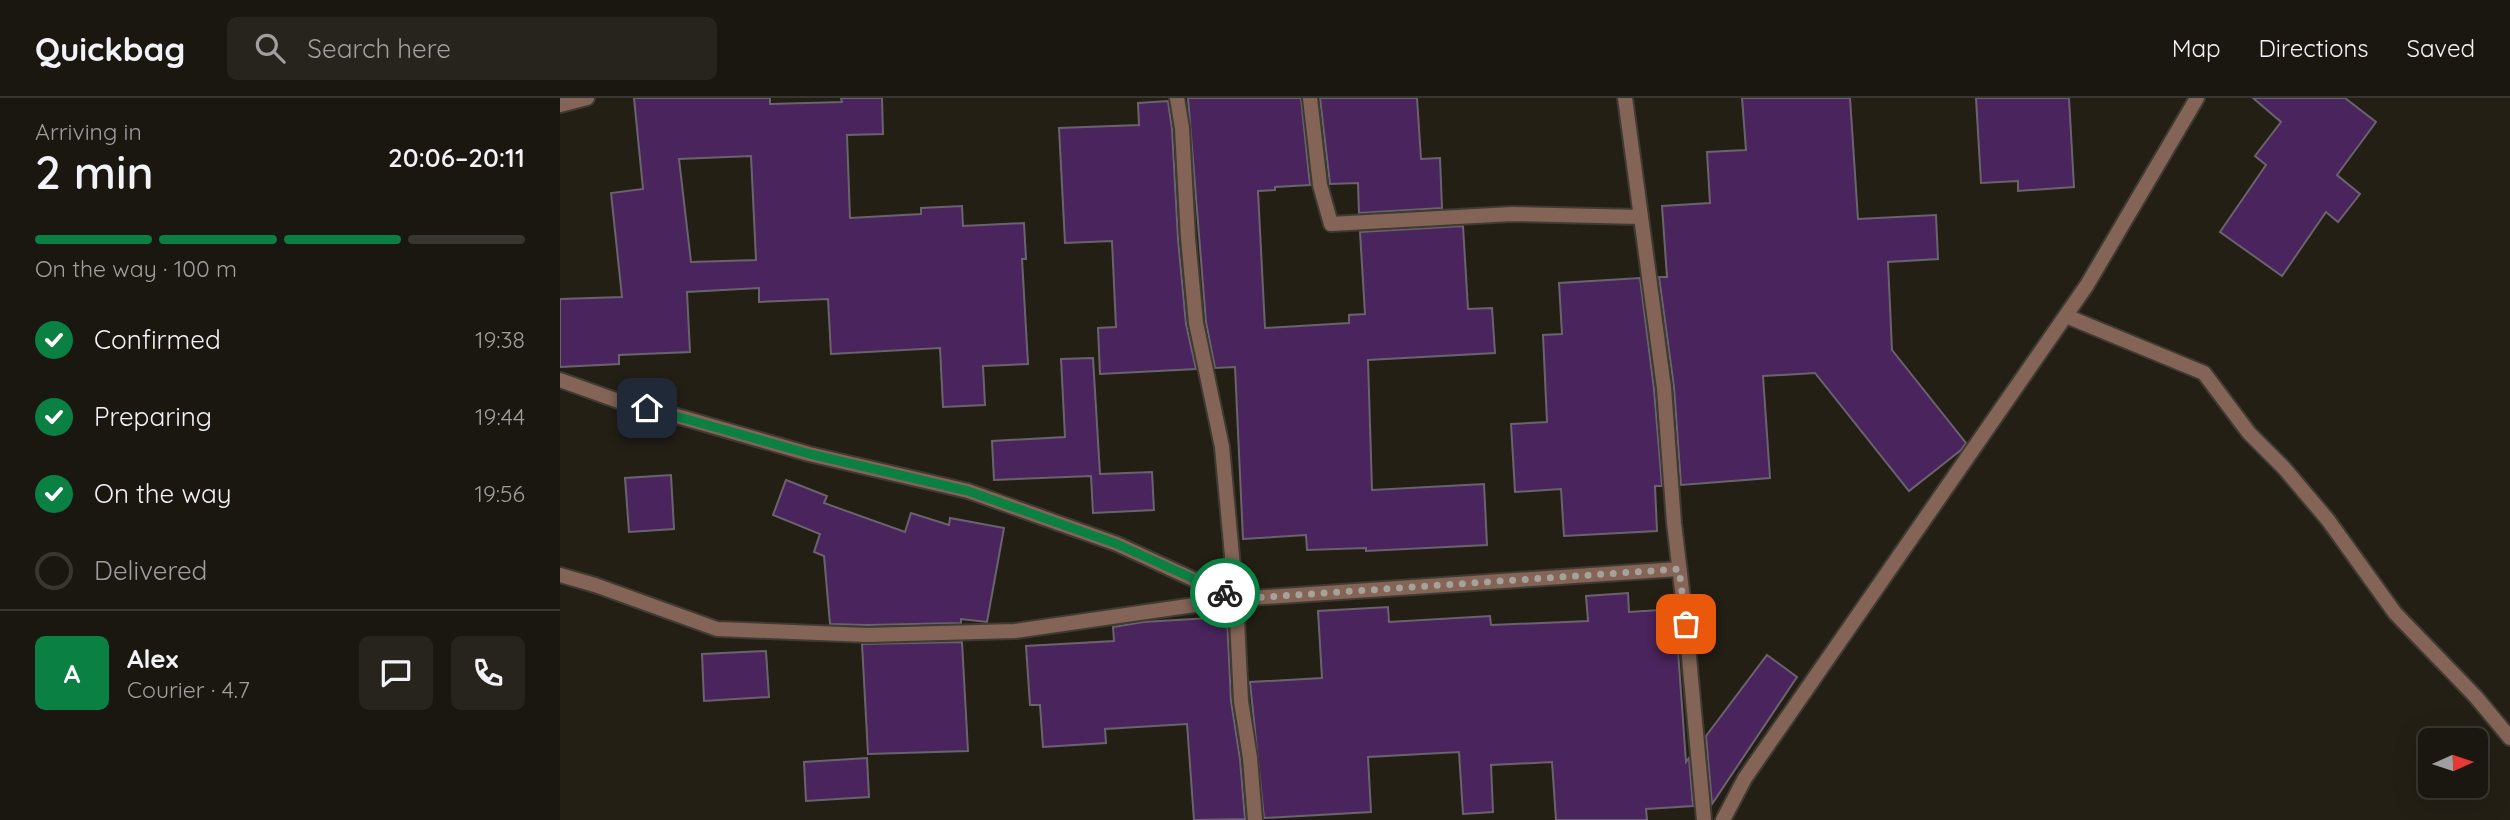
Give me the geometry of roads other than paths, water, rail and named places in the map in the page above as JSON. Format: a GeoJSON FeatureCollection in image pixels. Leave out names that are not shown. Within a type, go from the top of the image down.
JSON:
{"type":"FeatureCollection","features":[{"type":"Feature","properties":{"kind":"street"},"geometry":{"type":"LineString","coordinates":[[560,105],[587,98]]}},
{"type":"Feature","properties":{"kind":"street"},"geometry":{"type":"LineString","coordinates":[[1177,98],[1182,128],[1196,323],[1222,447],[1236,599],[1241,701],[1250,758],[1255,820]]}},
{"type":"Feature","properties":{"kind":"street"},"geometry":{"type":"LineString","coordinates":[[1310,98],[1320,185],[1331,224],[1512,214],[1641,216]]}},
{"type":"Feature","properties":{"kind":"street"},"geometry":{"type":"LineString","coordinates":[[1625,98],[1664,388],[1674,523],[1704,820]]}},
{"type":"Feature","properties":{"kind":"street"},"geometry":{"type":"LineString","coordinates":[[1723,820],[1752,766],[2094,274],[2197,98]]}},
{"type":"Feature","properties":{"kind":"street"},"geometry":{"type":"LineString","coordinates":[[2066,316],[2204,373],[2249,433],[2284,468],[2328,520],[2395,613],[2476,696],[2510,738]]}},
{"type":"Feature","properties":{"kind":"street"},"geometry":{"type":"LineString","coordinates":[[560,380],[624,403],[810,454],[968,491],[1117,544],[1236,599]]}},
{"type":"Feature","properties":{"kind":"street"},"geometry":{"type":"LineString","coordinates":[[560,575],[716,629],[867,635],[1015,631],[1236,599],[1679,569]]}}]}
